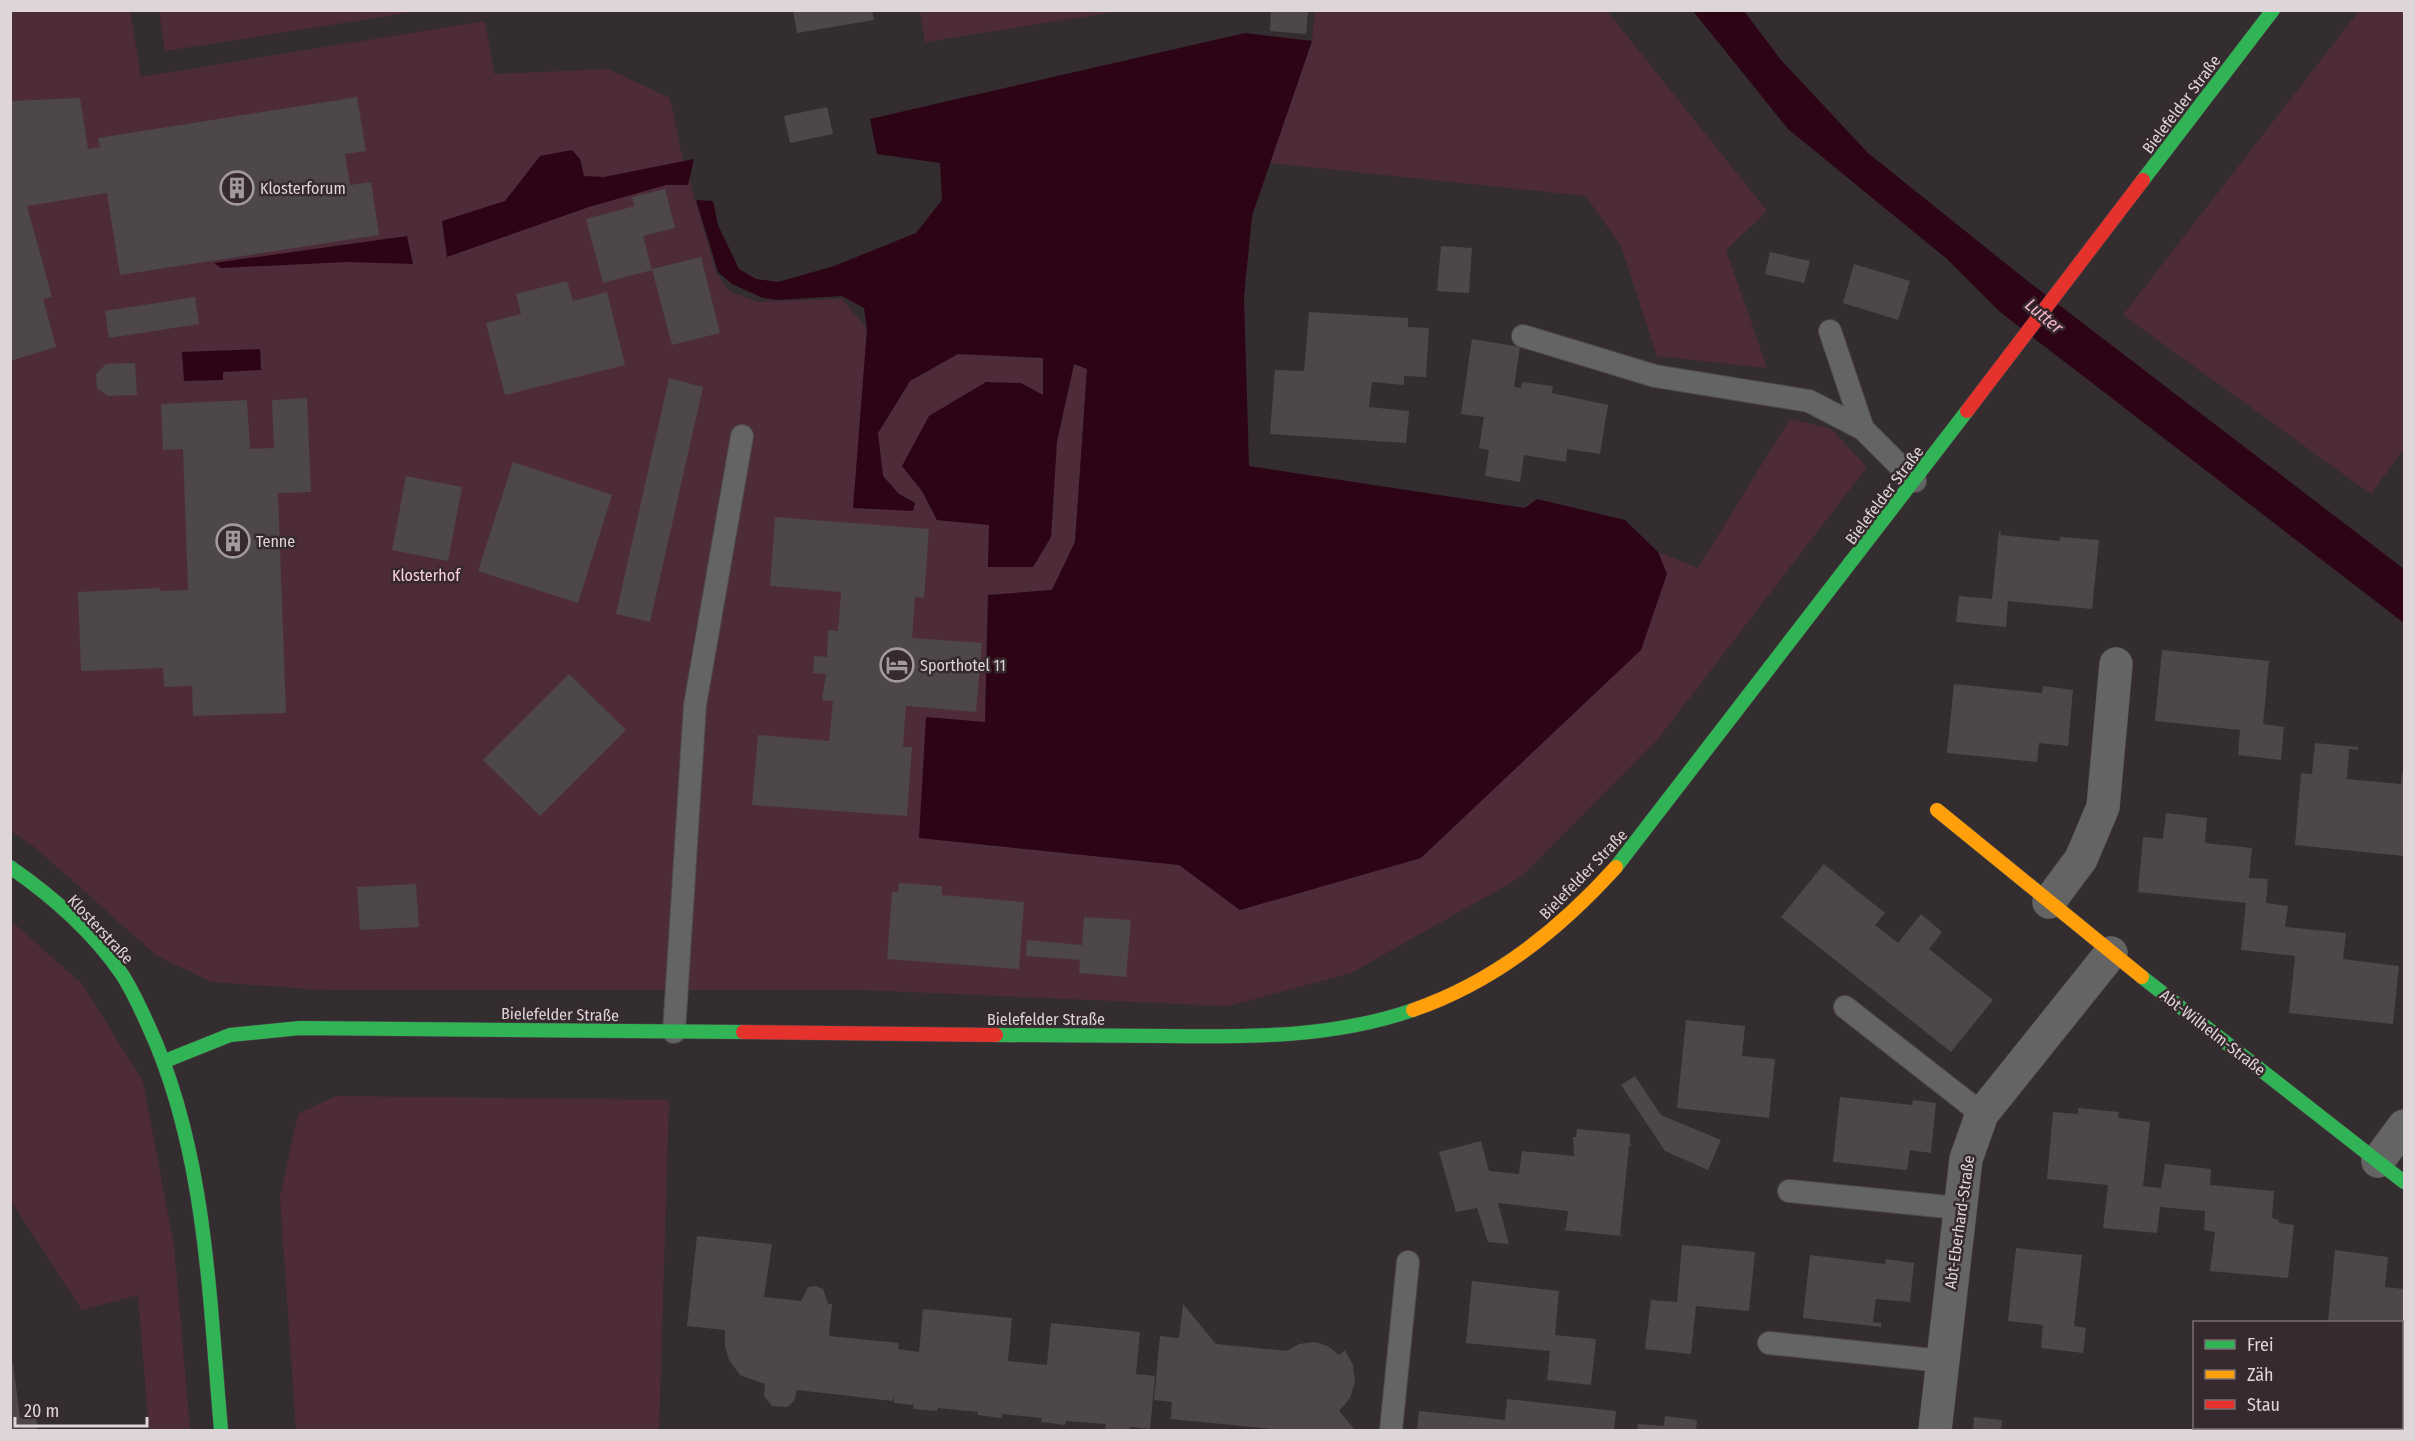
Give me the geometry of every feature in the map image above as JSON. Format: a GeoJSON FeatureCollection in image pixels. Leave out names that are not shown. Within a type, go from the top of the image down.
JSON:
{"type":"FeatureCollection","features":[{"type":"Feature","properties":{"kind":"street","name":"Bielefelder Straße"},"geometry":{"type":"LineString","coordinates":[[165,1061],[230,1035],[300,1028],[1242,1037],[1328,1031],[1402,1016],[1454,994],[1505,967],[1566,920],[1630,852],[2273,10]]}},
{"type":"Feature","properties":{"kind":"street"},"geometry":{"type":"LineString","coordinates":[[2049,902],[2081,859],[2103,807],[2116,664]]}},
{"type":"Feature","properties":{"kind":"street","name":"Abt-Wilhelm-Straße"},"geometry":{"type":"LineString","coordinates":[[1937,810],[2111,953],[2404,1182]]}},
{"type":"Feature","properties":{"kind":"street","name":"Klosterstraße"},"geometry":{"type":"LineString","coordinates":[[10,867],[79,925],[120,971],[148,1022],[165,1061]]}},
{"type":"Feature","properties":{"kind":"street","name":"Abt-Eberhard-Straße"},"geometry":{"type":"LineString","coordinates":[[1935,1431],[1958,1208],[1966,1159],[1982,1114],[2111,953]]}},
{"type":"Feature","properties":{"kind":"street"},"geometry":{"type":"LineString","coordinates":[[165,1061],[185,1130],[197,1200],[221,1431]]}},
{"type":"Feature","properties":{"kind":"street"},"geometry":{"type":"LineString","coordinates":[[2378,1161],[2404,1126]]}},
{"type":"Feature","properties":{"kind":"lane"},"geometry":{"type":"LineString","coordinates":[[1830,331],[1863,429]]}},
{"type":"Feature","properties":{"kind":"lane"},"geometry":{"type":"LineString","coordinates":[[1522,336],[1655,376],[1809,401],[1863,429],[1915,481]]}},
{"type":"Feature","properties":{"kind":"lane"},"geometry":{"type":"LineString","coordinates":[[674,1032],[695,705],[742,435]]}},
{"type":"Feature","properties":{"kind":"lane"},"geometry":{"type":"LineString","coordinates":[[1845,1007],[1982,1114]]}},
{"type":"Feature","properties":{"kind":"lane"},"geometry":{"type":"LineString","coordinates":[[1789,1191],[1958,1208]]}},
{"type":"Feature","properties":{"kind":"lane"},"geometry":{"type":"LineString","coordinates":[[1391,1431],[1408,1262]]}},
{"type":"Feature","properties":{"kind":"lane"},"geometry":{"type":"LineString","coordinates":[[1769,1343],[1942,1361]]}},
{"type":"Feature","properties":{"kind":"green space"},"geometry":{"type":"Polygon","coordinates":[[[159,10],[419,10],[419,11],[165,51],[159,10]]]}},
{"type":"Feature","properties":{"kind":"green space"},"geometry":{"type":"Polygon","coordinates":[[[920,10],[1121,10],[1121,11],[925,42],[920,10]]]}},
{"type":"Feature","properties":{"kind":"green space","name":"Klosterhof"},"geometry":{"type":"Polygon","coordinates":[[[10,11],[130,11],[141,77],[485,21],[494,74],[608,69],[670,98],[680,147],[716,273],[729,291],[758,302],[842,299],[867,329],[854,508],[915,502],[899,494],[883,476],[878,433],[910,381],[958,354],[1044,358],[1043,396],[902,466],[922,491],[937,520],[989,525],[988,566],[1057,441],[1074,364],[1087,369],[1075,542],[1052,590],[988,595],[985,722],[920,838],[1179,865],[1240,910],[1667,574],[1658,552],[1698,568],[1790,419],[1831,429],[1867,467],[1658,739],[1521,877],[1351,973],[1228,1006],[863,990],[322,990],[212,982],[157,956],[37,849],[11,831],[10,11]]]}},
{"type":"Feature","properties":{"kind":"green space"},"geometry":{"type":"Polygon","coordinates":[[[1315,11],[1607,11],[1767,211],[1726,250],[1767,368],[1657,356],[1621,246],[1586,196],[1270,163],[1312,41],[1315,11]]]}},
{"type":"Feature","properties":{"kind":"green space"},"geometry":{"type":"Polygon","coordinates":[[[2359,11],[2404,11],[2404,448],[2371,494],[2123,315],[2359,11]]]}},
{"type":"Feature","properties":{"kind":"green space"},"geometry":{"type":"Polygon","coordinates":[[[10,920],[82,984],[143,1082],[174,1246],[190,1430],[149,1430],[138,1295],[82,1310],[11,1201],[10,920]]]}},
{"type":"Feature","properties":{"kind":"green space"},"geometry":{"type":"Polygon","coordinates":[[[336,1096],[669,1100],[659,1430],[296,1430],[280,1197],[298,1114],[336,1096]]]}},
{"type":"Feature","properties":{"kind":"water","name":"Lutter"},"geometry":{"type":"Polygon","coordinates":[[[1693,11],[1744,11],[1781,60],[1868,153],[2025,279],[2404,569],[2404,623],[2000,312],[1947,259],[1788,129],[1693,11]]]}},
{"type":"Feature","properties":{"kind":"water"},"geometry":{"type":"Polygon","coordinates":[[[1245,33],[1312,41],[1252,216],[1244,296],[1249,466],[1525,508],[1537,499],[1625,520],[1658,552],[1667,574],[1641,650],[1421,858],[1240,910],[1179,865],[919,838],[926,717],[985,722],[988,595],[1052,590],[1075,542],[1087,369],[1074,364],[1057,441],[1051,537],[1033,567],[988,567],[989,525],[937,520],[922,491],[902,466],[929,416],[986,382],[1021,383],[1043,395],[1043,358],[958,354],[910,381],[878,433],[883,476],[899,494],[915,503],[913,511],[853,508],[867,329],[864,308],[842,296],[777,300],[763,298],[732,284],[718,272],[696,200],[713,201],[718,225],[739,269],[756,279],[778,282],[834,266],[916,233],[942,200],[940,163],[877,154],[870,119],[1245,33]]]}},
{"type":"Feature","properties":{"kind":"water"},"geometry":{"type":"Polygon","coordinates":[[[572,150],[580,159],[584,176],[604,177],[694,159],[688,185],[666,185],[589,207],[447,257],[442,221],[505,201],[540,156],[572,150]]]}},
{"type":"Feature","properties":{"kind":"water"},"geometry":{"type":"Polygon","coordinates":[[[407,236],[413,264],[347,262],[221,268],[214,263],[407,236]]]}},
{"type":"Feature","properties":{"kind":"water"},"geometry":{"type":"Polygon","coordinates":[[[260,349],[261,370],[223,372],[223,380],[184,381],[182,352],[260,349]]]}},
{"type":"Feature","properties":{"kind":"building"},"geometry":{"type":"Polygon","coordinates":[[[793,10],[872,10],[874,20],[797,33],[793,10]]]}},
{"type":"Feature","properties":{"kind":"building"},"geometry":{"type":"Polygon","coordinates":[[[1271,10],[1308,11],[1306,34],[1270,31],[1271,10]]]}},
{"type":"Feature","properties":{"kind":"building","name":"Klosterforum"},"geometry":{"type":"Polygon","coordinates":[[[357,97],[366,151],[345,154],[350,185],[371,182],[379,235],[120,275],[107,193],[27,206],[52,297],[43,299],[56,347],[10,361],[10,101],[80,98],[88,149],[100,147],[98,138],[357,97]]]}},
{"type":"Feature","properties":{"kind":"building"},"geometry":{"type":"Polygon","coordinates":[[[827,107],[833,134],[790,143],[784,116],[827,107]]]}},
{"type":"Feature","properties":{"kind":"building"},"geometry":{"type":"Polygon","coordinates":[[[665,189],[675,228],[643,236],[652,270],[603,283],[586,219],[635,206],[632,197],[665,189]]]}},
{"type":"Feature","properties":{"kind":"building"},"geometry":{"type":"Polygon","coordinates":[[[1441,246],[1472,248],[1469,293],[1437,291],[1441,246]]]}},
{"type":"Feature","properties":{"kind":"building"},"geometry":{"type":"Polygon","coordinates":[[[1770,252],[1810,261],[1804,283],[1765,274],[1770,252]]]}},
{"type":"Feature","properties":{"kind":"building"},"geometry":{"type":"Polygon","coordinates":[[[701,257],[720,333],[672,345],[652,269],[701,257]]]}},
{"type":"Feature","properties":{"kind":"building"},"geometry":{"type":"Polygon","coordinates":[[[1854,264],[1910,281],[1898,320],[1843,303],[1854,264]]]}},
{"type":"Feature","properties":{"kind":"building"},"geometry":{"type":"Polygon","coordinates":[[[567,281],[573,301],[607,292],[625,365],[505,395],[486,323],[521,314],[516,294],[567,281]]]}},
{"type":"Feature","properties":{"kind":"building"},"geometry":{"type":"Polygon","coordinates":[[[195,297],[199,324],[109,338],[105,311],[195,297]]]}},
{"type":"Feature","properties":{"kind":"building"},"geometry":{"type":"Polygon","coordinates":[[[1309,312],[1408,318],[1408,327],[1429,328],[1426,377],[1404,376],[1404,385],[1372,382],[1369,407],[1409,411],[1406,443],[1270,434],[1275,370],[1304,371],[1309,312]]]}},
{"type":"Feature","properties":{"kind":"building"},"geometry":{"type":"Polygon","coordinates":[[[1472,339],[1520,347],[1514,387],[1521,388],[1522,382],[1553,386],[1552,393],[1608,405],[1600,454],[1567,449],[1566,462],[1524,455],[1520,482],[1485,476],[1489,450],[1479,448],[1484,417],[1461,414],[1472,339]]]}},
{"type":"Feature","properties":{"kind":"building"},"geometry":{"type":"Polygon","coordinates":[[[135,363],[137,395],[108,396],[97,388],[96,374],[106,364],[135,363]]]}},
{"type":"Feature","properties":{"kind":"building"},"geometry":{"type":"Polygon","coordinates":[[[669,378],[703,387],[650,622],[616,614],[669,378]]]}},
{"type":"Feature","properties":{"kind":"building","name":"Tenne"},"geometry":{"type":"Polygon","coordinates":[[[307,398],[311,492],[278,493],[286,713],[193,716],[192,686],[164,687],[163,668],[81,671],[78,592],[160,588],[161,591],[188,590],[183,449],[163,450],[161,404],[247,400],[250,449],[274,448],[272,400],[307,398]]]}},
{"type":"Feature","properties":{"kind":"building"},"geometry":{"type":"Polygon","coordinates":[[[513,462],[612,495],[578,603],[478,571],[513,462]]]}},
{"type":"Feature","properties":{"kind":"building"},"geometry":{"type":"Polygon","coordinates":[[[406,476],[462,487],[448,561],[392,550],[406,476]]]}},
{"type":"Feature","properties":{"kind":"building","name":"Sporthotel 11"},"geometry":{"type":"Polygon","coordinates":[[[775,517],[929,529],[924,598],[915,597],[912,638],[982,643],[976,712],[906,706],[903,747],[912,747],[907,816],[752,805],[758,735],[829,741],[833,701],[822,700],[826,674],[813,673],[814,656],[827,657],[828,630],[838,631],[841,592],[770,586],[775,517]]]}},
{"type":"Feature","properties":{"kind":"building"},"geometry":{"type":"Polygon","coordinates":[[[1999,531],[2001,531],[2000,535],[2060,541],[2060,537],[2099,540],[2092,609],[2008,601],[2006,627],[1956,622],[1959,596],[1992,599],[1999,531]]]}},
{"type":"Feature","properties":{"kind":"building"},"geometry":{"type":"Polygon","coordinates":[[[2162,650],[2269,661],[2263,724],[2284,727],[2281,760],[2238,755],[2240,730],[2155,721],[2162,650]]]}},
{"type":"Feature","properties":{"kind":"building"},"geometry":{"type":"Polygon","coordinates":[[[569,674],[626,730],[540,816],[483,760],[569,674]]]}},
{"type":"Feature","properties":{"kind":"building"},"geometry":{"type":"Polygon","coordinates":[[[1954,684],[2042,693],[2043,686],[2073,690],[2068,746],[2039,743],[2037,762],[1947,753],[1954,684]]]}},
{"type":"Feature","properties":{"kind":"building"},"geometry":{"type":"Polygon","coordinates":[[[2315,743],[2358,747],[2358,750],[2349,749],[2347,779],[2401,784],[2402,773],[2404,773],[2404,856],[2295,845],[2301,773],[2312,774],[2315,743]]]}},
{"type":"Feature","properties":{"kind":"building"},"geometry":{"type":"Polygon","coordinates":[[[2166,813],[2207,818],[2205,843],[2252,848],[2249,878],[2268,879],[2266,903],[2288,906],[2285,927],[2346,933],[2343,959],[2399,966],[2393,1024],[2289,1013],[2295,956],[2241,950],[2246,903],[2138,892],[2143,837],[2163,839],[2166,813]]]}},
{"type":"Feature","properties":{"kind":"building"},"geometry":{"type":"Polygon","coordinates":[[[1824,864],[1885,913],[1875,925],[1898,943],[1921,914],[1942,932],[1929,949],[1993,1000],[1951,1052],[1781,917],[1824,864]]]}},
{"type":"Feature","properties":{"kind":"building"},"geometry":{"type":"Polygon","coordinates":[[[899,883],[942,886],[942,895],[1024,902],[1019,969],[887,959],[892,892],[898,892],[899,883]]]}},
{"type":"Feature","properties":{"kind":"building"},"geometry":{"type":"Polygon","coordinates":[[[416,884],[419,927],[360,930],[357,887],[416,884]]]}},
{"type":"Feature","properties":{"kind":"building"},"geometry":{"type":"Polygon","coordinates":[[[1084,917],[1131,920],[1126,977],[1079,973],[1080,960],[1026,956],[1027,940],[1082,945],[1084,917]]]}},
{"type":"Feature","properties":{"kind":"building"},"geometry":{"type":"Polygon","coordinates":[[[1686,1020],[1745,1026],[1742,1056],[1775,1059],[1769,1118],[1677,1108],[1686,1020]]]}},
{"type":"Feature","properties":{"kind":"building"},"geometry":{"type":"Polygon","coordinates":[[[1635,1076],[1661,1115],[1721,1140],[1708,1170],[1665,1151],[1621,1085],[1635,1076]]]}},
{"type":"Feature","properties":{"kind":"building"},"geometry":{"type":"Polygon","coordinates":[[[1840,1097],[1912,1105],[1913,1100],[1936,1103],[1931,1153],[1910,1150],[1907,1170],[1833,1162],[1840,1097]]]}},
{"type":"Feature","properties":{"kind":"building"},"geometry":{"type":"Polygon","coordinates":[[[2078,1108],[2119,1112],[2118,1118],[2150,1122],[2143,1186],[2161,1188],[2165,1164],[2211,1169],[2210,1185],[2274,1191],[2272,1218],[2279,1220],[2279,1223],[2294,1225],[2288,1278],[2210,1271],[2215,1232],[2204,1230],[2205,1211],[2160,1207],[2157,1233],[2103,1228],[2108,1185],[2047,1179],[2053,1112],[2078,1114],[2078,1108]]]}},
{"type":"Feature","properties":{"kind":"building"},"geometry":{"type":"Polygon","coordinates":[[[1577,1129],[1630,1134],[1632,1146],[1629,1146],[1620,1234],[1623,1236],[1563,1230],[1566,1228],[1568,1211],[1498,1203],[1509,1244],[1488,1242],[1477,1208],[1456,1212],[1439,1152],[1481,1141],[1489,1171],[1519,1174],[1522,1151],[1574,1156],[1573,1137],[1576,1137],[1577,1129]]]}},
{"type":"Feature","properties":{"kind":"building"},"geometry":{"type":"Polygon","coordinates":[[[697,1236],[772,1244],[764,1297],[801,1301],[808,1287],[816,1286],[823,1289],[828,1304],[832,1304],[829,1336],[899,1343],[898,1349],[919,1352],[923,1309],[1012,1318],[1008,1361],[1047,1365],[1051,1323],[1140,1332],[1136,1374],[1155,1376],[1150,1429],[1130,1427],[1130,1430],[1105,1429],[1106,1424],[1066,1421],[1065,1425],[1041,1422],[1042,1418],[1002,1414],[1002,1418],[977,1415],[978,1412],[938,1408],[937,1411],[913,1409],[914,1405],[894,1403],[894,1394],[893,1401],[797,1390],[794,1401],[787,1407],[772,1406],[764,1396],[765,1384],[740,1375],[729,1360],[725,1346],[725,1330],[687,1326],[697,1236]]]}},
{"type":"Feature","properties":{"kind":"building"},"geometry":{"type":"Polygon","coordinates":[[[1682,1245],[1755,1252],[1749,1311],[1696,1306],[1691,1354],[1645,1349],[1651,1300],[1677,1302],[1682,1245]]]}},
{"type":"Feature","properties":{"kind":"building"},"geometry":{"type":"Polygon","coordinates":[[[2016,1248],[2082,1255],[2074,1326],[2086,1328],[2083,1353],[2041,1348],[2043,1325],[2008,1321],[2016,1248]]]}},
{"type":"Feature","properties":{"kind":"building"},"geometry":{"type":"Polygon","coordinates":[[[2335,1250],[2388,1257],[2385,1287],[2404,1289],[2404,1386],[2403,1321],[2328,1321],[2335,1250]]]}},
{"type":"Feature","properties":{"kind":"building"},"geometry":{"type":"Polygon","coordinates":[[[1810,1255],[1885,1264],[1886,1259],[1914,1263],[1910,1302],[1876,1299],[1873,1322],[1881,1323],[1881,1327],[1803,1318],[1810,1255]]]}},
{"type":"Feature","properties":{"kind":"building"},"geometry":{"type":"Polygon","coordinates":[[[1472,1281],[1559,1291],[1555,1335],[1596,1339],[1591,1385],[1547,1380],[1550,1351],[1466,1343],[1472,1281]]]}},
{"type":"Feature","properties":{"kind":"building"},"geometry":{"type":"Polygon","coordinates":[[[1183,1304],[1216,1344],[1287,1351],[1299,1344],[1314,1342],[1328,1346],[1339,1355],[1345,1350],[1353,1365],[1355,1382],[1350,1398],[1339,1411],[1355,1430],[1282,1430],[1171,1419],[1172,1402],[1154,1400],[1160,1336],[1179,1338],[1183,1304]]]}},
{"type":"Feature","properties":{"kind":"building"},"geometry":{"type":"Polygon","coordinates":[[[10,1363],[13,1363],[20,1418],[36,1416],[38,1430],[10,1430],[10,1363]]]}},
{"type":"Feature","properties":{"kind":"building"},"geometry":{"type":"Polygon","coordinates":[[[1507,1399],[1616,1411],[1614,1430],[1417,1430],[1419,1411],[1505,1420],[1507,1399]]]}},
{"type":"Feature","properties":{"kind":"building"},"geometry":{"type":"Polygon","coordinates":[[[1665,1416],[1697,1420],[1696,1430],[1637,1430],[1638,1424],[1664,1426],[1665,1416]]]}},
{"type":"Feature","properties":{"kind":"building"},"geometry":{"type":"Polygon","coordinates":[[[1974,1417],[2002,1420],[2001,1430],[1973,1430],[1974,1417]]]}},
{"type":"Feature","properties":{"kind":"traffic: fast"},"geometry":{"type":"LineString","coordinates":[[2143,180],[2273,10]]}},
{"type":"Feature","properties":{"kind":"traffic: fast"},"geometry":{"type":"LineString","coordinates":[[1616,867],[1967,411]]}},
{"type":"Feature","properties":{"kind":"traffic: fast"},"geometry":{"type":"LineString","coordinates":[[10,867],[70,915],[110,958],[136,999],[167,1073],[182,1122],[202,1224],[221,1430]]}},
{"type":"Feature","properties":{"kind":"traffic: fast"},"geometry":{"type":"LineString","coordinates":[[2142,977],[2404,1182]]}},
{"type":"Feature","properties":{"kind":"traffic: fast"},"geometry":{"type":"LineString","coordinates":[[996,1035],[1259,1036],[1352,1026],[1413,1010]]}},
{"type":"Feature","properties":{"kind":"traffic: fast"},"geometry":{"type":"LineString","coordinates":[[165,1061],[230,1035],[300,1028],[743,1032]]}},
{"type":"Feature","properties":{"kind":"traffic: slow"},"geometry":{"type":"LineString","coordinates":[[1937,810],[2142,977]]}},
{"type":"Feature","properties":{"kind":"traffic: slow"},"geometry":{"type":"LineString","coordinates":[[1413,1010],[1471,985],[1524,952],[1572,912],[1616,867]]}},
{"type":"Feature","properties":{"kind":"traffic: jam"},"geometry":{"type":"LineString","coordinates":[[1967,411],[2143,180]]}},
{"type":"Feature","properties":{"kind":"traffic: jam"},"geometry":{"type":"LineString","coordinates":[[743,1032],[996,1035]]}},
{"type":"Feature","properties":{"kind":"place","name":"Klosterforum"},"geometry":{"type":"Point","coordinates":[237,188]}},
{"type":"Feature","properties":{"kind":"place","name":"Tenne"},"geometry":{"type":"Point","coordinates":[233,541]}},
{"type":"Feature","properties":{"kind":"place","name":"Sporthotel 11"},"geometry":{"type":"Point","coordinates":[897,665]}}]}
